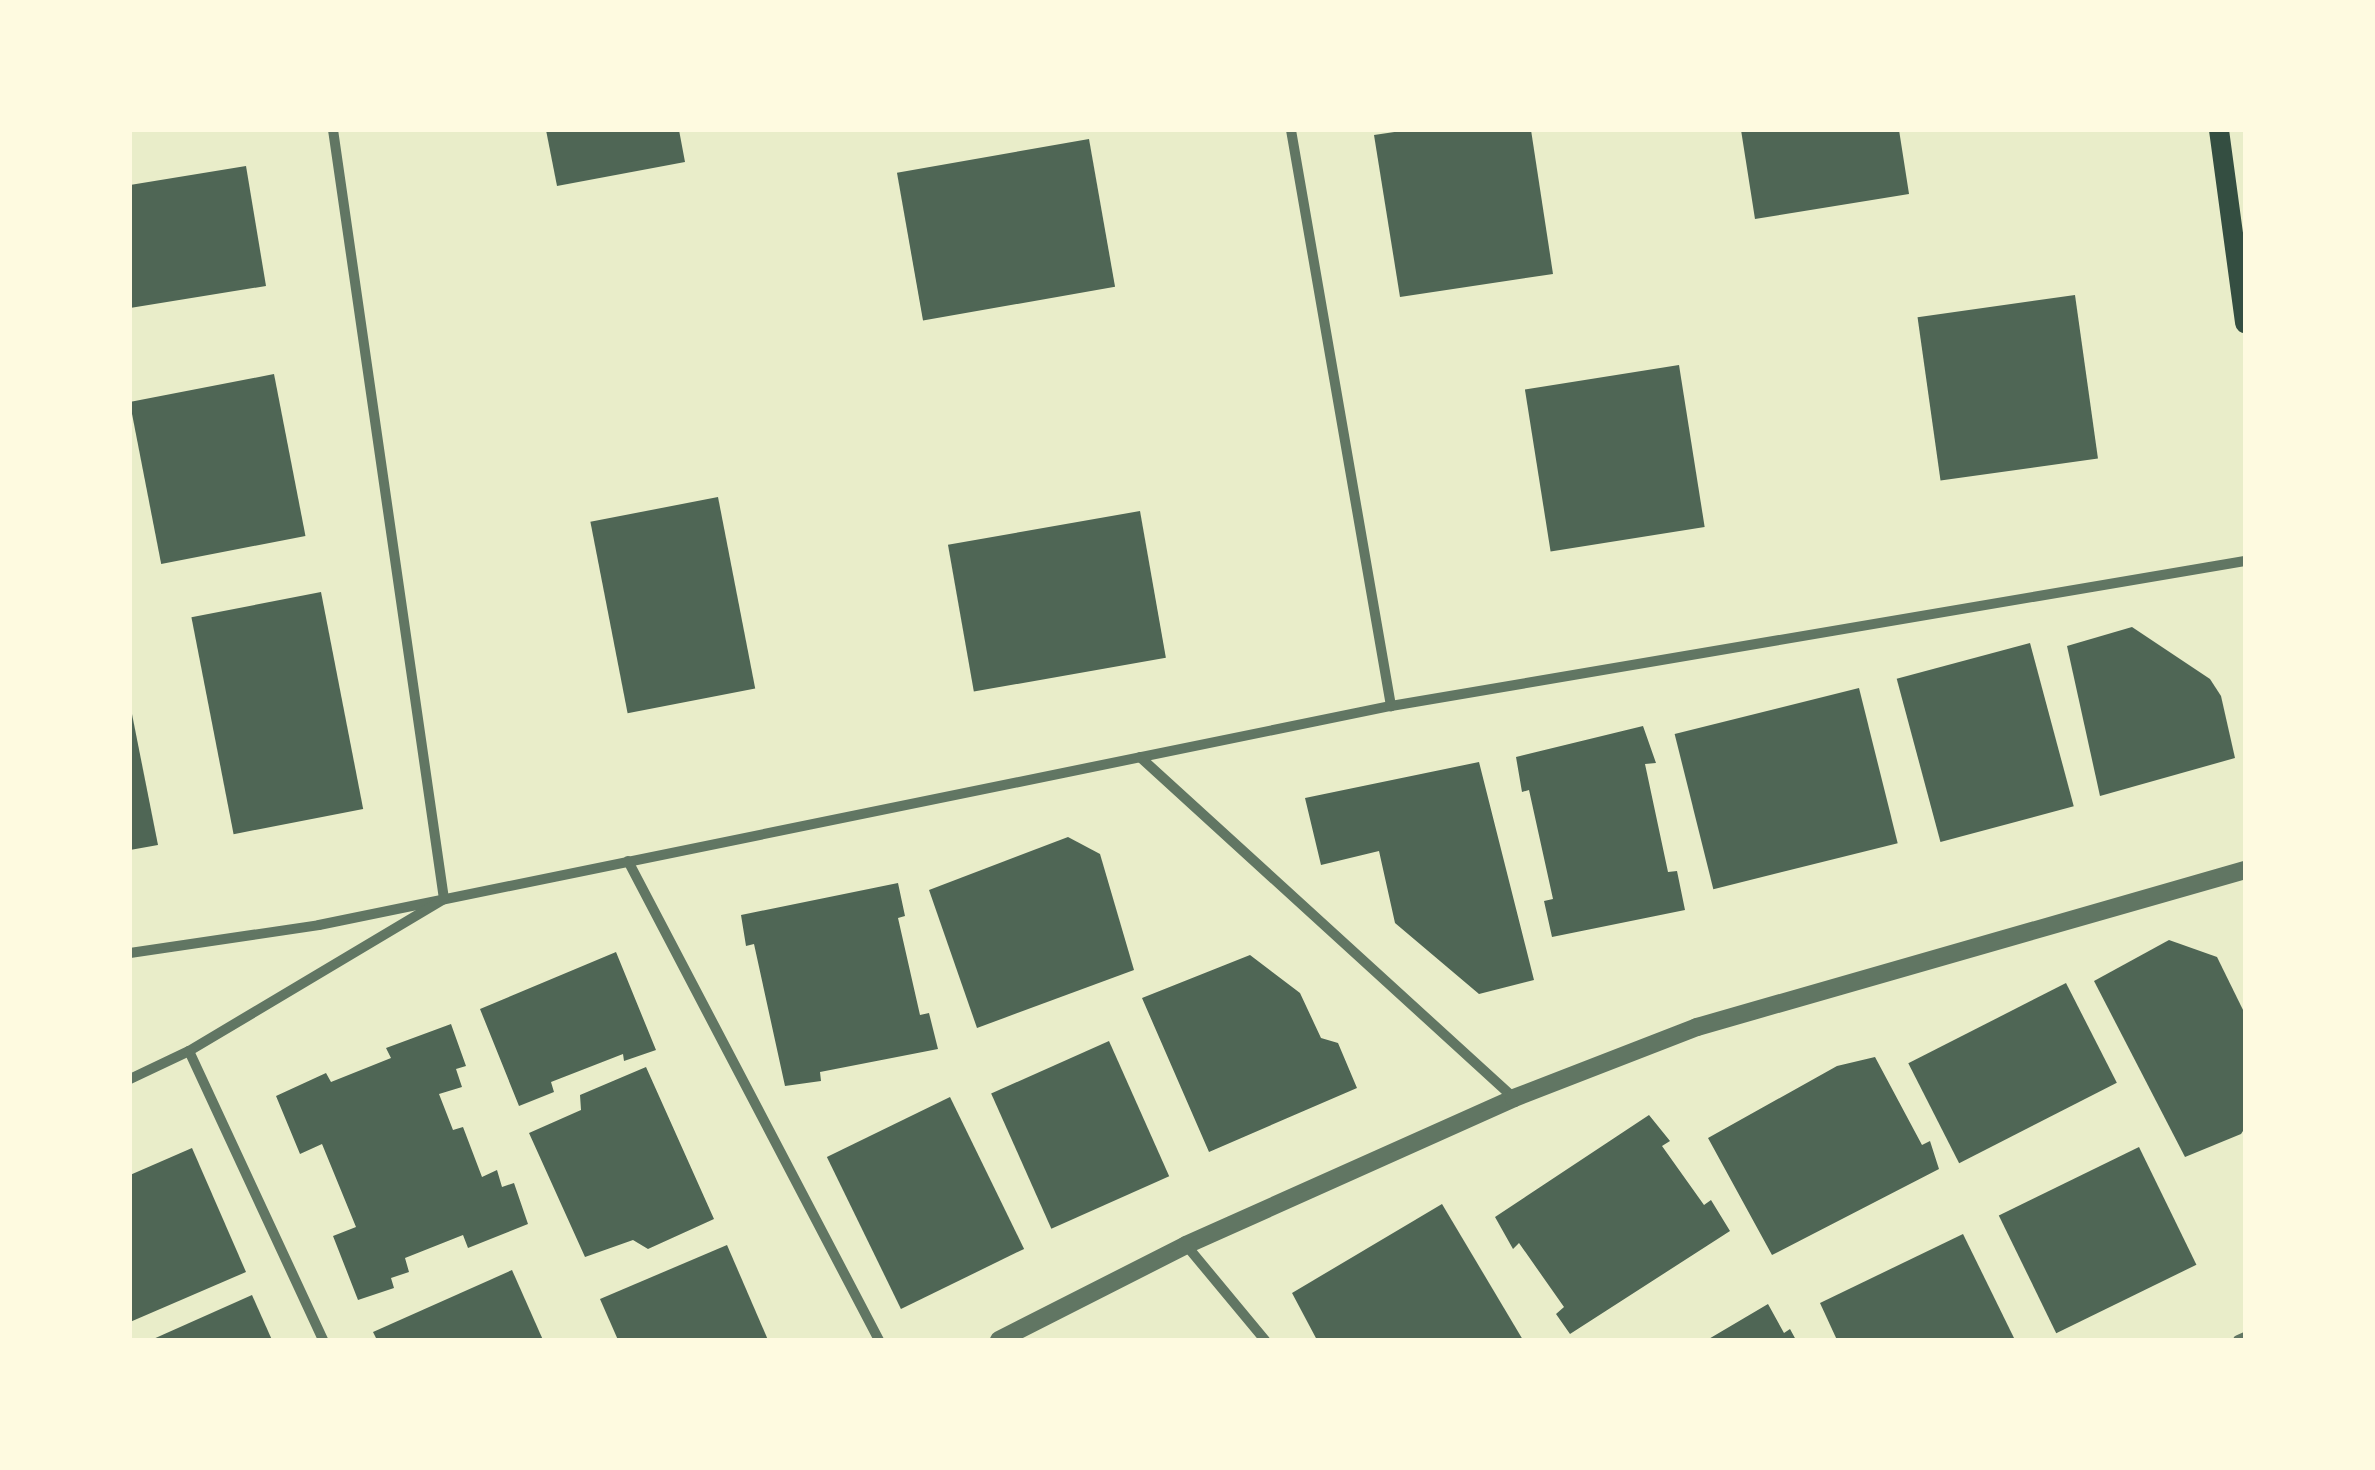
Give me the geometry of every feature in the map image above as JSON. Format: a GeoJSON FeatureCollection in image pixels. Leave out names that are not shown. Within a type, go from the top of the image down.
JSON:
{"type":"FeatureCollection","features":[{"type":"Feature","properties":{"kind":"main road"},"geometry":{"type":"LineString","coordinates":[[2219,130],[2245,323]]}},
{"type":"Feature","properties":{"kind":"street"},"geometry":{"type":"LineString","coordinates":[[333,130],[444,899]]}},
{"type":"Feature","properties":{"kind":"street"},"geometry":{"type":"LineString","coordinates":[[1291,130],[1391,706]]}},
{"type":"Feature","properties":{"kind":"street"},"geometry":{"type":"LineString","coordinates":[[130,953],[319,925],[1391,706],[2245,560]]}},
{"type":"Feature","properties":{"kind":"street"},"geometry":{"type":"LineString","coordinates":[[1140,757],[1514,1098]]}},
{"type":"Feature","properties":{"kind":"street"},"geometry":{"type":"LineString","coordinates":[[628,861],[879,1340]]}},
{"type":"Feature","properties":{"kind":"street"},"geometry":{"type":"LineString","coordinates":[[999,1340],[1186,1245],[1514,1098],[1697,1027],[2245,870]]}},
{"type":"Feature","properties":{"kind":"street"},"geometry":{"type":"LineString","coordinates":[[130,1079],[190,1051],[444,899]]}},
{"type":"Feature","properties":{"kind":"street"},"geometry":{"type":"LineString","coordinates":[[190,1051],[323,1340]]}},
{"type":"Feature","properties":{"kind":"street"},"geometry":{"type":"LineString","coordinates":[[1186,1245],[1265,1340]]}},
{"type":"Feature","properties":{"kind":"building"},"geometry":{"type":"Polygon","coordinates":[[[546,130],[679,130],[685,162],[557,186],[546,130]]]}},
{"type":"Feature","properties":{"kind":"building"},"geometry":{"type":"Polygon","coordinates":[[[1408,130],[1531,130],[1553,274],[1400,297],[1374,135],[1408,130]]]}},
{"type":"Feature","properties":{"kind":"building"},"geometry":{"type":"Polygon","coordinates":[[[1741,130],[1899,130],[1909,194],[1755,219],[1741,130]]]}},
{"type":"Feature","properties":{"kind":"building"},"geometry":{"type":"Polygon","coordinates":[[[1089,139],[1115,287],[923,321],[897,173],[1089,139]]]}},
{"type":"Feature","properties":{"kind":"building"},"geometry":{"type":"Polygon","coordinates":[[[246,166],[266,286],[130,308],[130,185],[246,166]]]}},
{"type":"Feature","properties":{"kind":"building"},"geometry":{"type":"Polygon","coordinates":[[[2075,295],[2098,458],[1941,481],[1918,317],[2075,295]]]}},
{"type":"Feature","properties":{"kind":"building"},"geometry":{"type":"Polygon","coordinates":[[[1679,365],[1705,527],[1551,551],[1525,389],[1679,365]]]}},
{"type":"Feature","properties":{"kind":"building"},"geometry":{"type":"Polygon","coordinates":[[[274,374],[305,536],[161,564],[130,402],[274,374]]]}},
{"type":"Feature","properties":{"kind":"building"},"geometry":{"type":"Polygon","coordinates":[[[718,497],[755,688],[628,713],[590,522],[718,497]]]}},
{"type":"Feature","properties":{"kind":"building"},"geometry":{"type":"Polygon","coordinates":[[[1140,511],[1166,658],[974,692],[948,545],[1140,511]]]}},
{"type":"Feature","properties":{"kind":"building"},"geometry":{"type":"Polygon","coordinates":[[[321,592],[363,809],[234,834],[191,617],[321,592]]]}},
{"type":"Feature","properties":{"kind":"building"},"geometry":{"type":"Polygon","coordinates":[[[2132,627],[2210,679],[2221,696],[2235,758],[2100,796],[2067,646],[2132,627]]]}},
{"type":"Feature","properties":{"kind":"building"},"geometry":{"type":"Polygon","coordinates":[[[2030,643],[2074,806],[1940,842],[1897,679],[2030,643]]]}},
{"type":"Feature","properties":{"kind":"building"},"geometry":{"type":"Polygon","coordinates":[[[1859,688],[1898,843],[1713,889],[1675,734],[1859,688]]]}},
{"type":"Feature","properties":{"kind":"building"},"geometry":{"type":"Polygon","coordinates":[[[130,704],[158,845],[130,850],[130,704]]]}},
{"type":"Feature","properties":{"kind":"building"},"geometry":{"type":"Polygon","coordinates":[[[1643,726],[1656,763],[1645,764],[1668,872],[1677,871],[1685,910],[1552,937],[1544,901],[1553,899],[1529,790],[1522,792],[1516,757],[1643,726]]]}},
{"type":"Feature","properties":{"kind":"building"},"geometry":{"type":"Polygon","coordinates":[[[1479,762],[1534,980],[1479,994],[1395,923],[1379,851],[1321,865],[1305,798],[1479,762]]]}},
{"type":"Feature","properties":{"kind":"building"},"geometry":{"type":"Polygon","coordinates":[[[1068,837],[1100,854],[1134,970],[977,1028],[929,890],[1068,837]]]}},
{"type":"Feature","properties":{"kind":"building"},"geometry":{"type":"Polygon","coordinates":[[[898,883],[905,916],[898,918],[920,1015],[929,1013],[938,1049],[820,1072],[821,1081],[785,1086],[754,944],[746,946],[741,915],[898,883]]]}},
{"type":"Feature","properties":{"kind":"building"},"geometry":{"type":"Polygon","coordinates":[[[2169,940],[2217,957],[2245,1014],[2245,1128],[2241,1134],[2185,1157],[2094,981],[2169,940]]]}},
{"type":"Feature","properties":{"kind":"building"},"geometry":{"type":"Polygon","coordinates":[[[616,952],[656,1050],[624,1061],[623,1054],[551,1082],[554,1092],[519,1106],[480,1009],[616,952]]]}},
{"type":"Feature","properties":{"kind":"building"},"geometry":{"type":"Polygon","coordinates":[[[1250,955],[1300,993],[1321,1038],[1338,1043],[1357,1088],[1209,1152],[1142,998],[1250,955]]]}},
{"type":"Feature","properties":{"kind":"building"},"geometry":{"type":"Polygon","coordinates":[[[2066,983],[2117,1083],[1959,1163],[1908,1063],[2066,983]]]}},
{"type":"Feature","properties":{"kind":"building"},"geometry":{"type":"Polygon","coordinates":[[[451,1024],[466,1066],[456,1069],[462,1087],[439,1094],[453,1130],[463,1127],[482,1177],[497,1170],[502,1187],[514,1183],[528,1224],[468,1248],[463,1235],[405,1258],[409,1272],[391,1278],[394,1288],[358,1300],[333,1236],[356,1227],[322,1144],[300,1154],[276,1096],[326,1073],[331,1082],[391,1058],[386,1048],[451,1024]]]}},
{"type":"Feature","properties":{"kind":"building"},"geometry":{"type":"Polygon","coordinates":[[[1109,1041],[1169,1176],[1051,1229],[991,1093],[1109,1041]]]}},
{"type":"Feature","properties":{"kind":"building"},"geometry":{"type":"Polygon","coordinates":[[[1875,1057],[1922,1145],[1930,1141],[1939,1169],[1772,1255],[1708,1138],[1837,1066],[1875,1057]]]}},
{"type":"Feature","properties":{"kind":"building"},"geometry":{"type":"Polygon","coordinates":[[[646,1067],[714,1219],[648,1249],[633,1240],[585,1257],[529,1133],[581,1110],[580,1095],[646,1067]]]}},
{"type":"Feature","properties":{"kind":"building"},"geometry":{"type":"Polygon","coordinates":[[[950,1097],[1024,1249],[901,1309],[827,1157],[950,1097]]]}},
{"type":"Feature","properties":{"kind":"building"},"geometry":{"type":"Polygon","coordinates":[[[1649,1115],[1670,1141],[1662,1146],[1704,1205],[1711,1200],[1730,1231],[1570,1334],[1556,1314],[1564,1307],[1519,1243],[1513,1249],[1495,1217],[1649,1115]]]}},
{"type":"Feature","properties":{"kind":"building"},"geometry":{"type":"Polygon","coordinates":[[[2139,1147],[2196,1265],[2056,1333],[1999,1215],[2139,1147]]]}},
{"type":"Feature","properties":{"kind":"building"},"geometry":{"type":"Polygon","coordinates":[[[192,1148],[246,1272],[130,1322],[130,1175],[192,1148]]]}},
{"type":"Feature","properties":{"kind":"building"},"geometry":{"type":"Polygon","coordinates":[[[1442,1204],[1523,1340],[1317,1340],[1292,1293],[1442,1204]]]}},
{"type":"Feature","properties":{"kind":"building"},"geometry":{"type":"Polygon","coordinates":[[[1963,1234],[2015,1340],[1837,1340],[1820,1303],[1963,1234]]]}},
{"type":"Feature","properties":{"kind":"building"},"geometry":{"type":"Polygon","coordinates":[[[727,1245],[768,1340],[618,1340],[600,1299],[727,1245]]]}},
{"type":"Feature","properties":{"kind":"building"},"geometry":{"type":"Polygon","coordinates":[[[512,1270],[543,1340],[377,1340],[373,1332],[512,1270]]]}},
{"type":"Feature","properties":{"kind":"building"},"geometry":{"type":"Polygon","coordinates":[[[252,1295],[272,1340],[151,1340],[252,1295]]]}},
{"type":"Feature","properties":{"kind":"building"},"geometry":{"type":"Polygon","coordinates":[[[1768,1304],[1784,1333],[1790,1329],[1796,1340],[1707,1340],[1768,1304]]]}}]}
